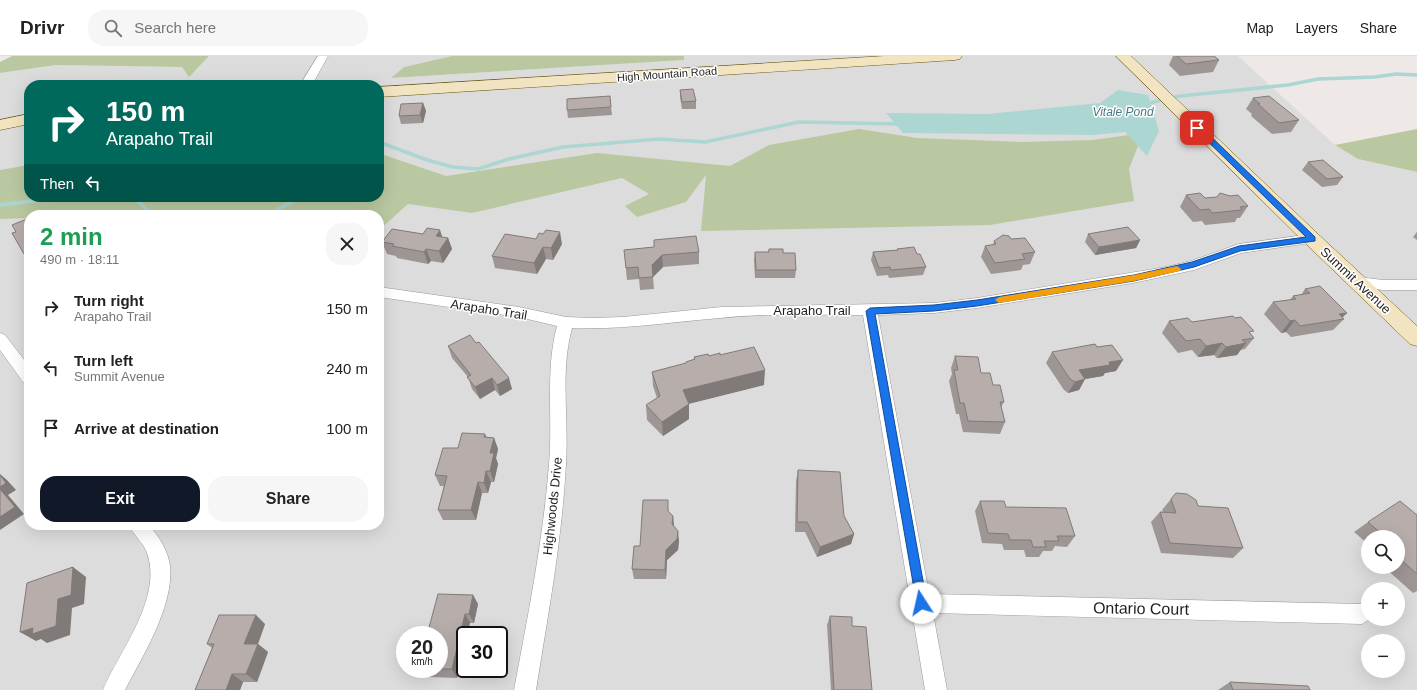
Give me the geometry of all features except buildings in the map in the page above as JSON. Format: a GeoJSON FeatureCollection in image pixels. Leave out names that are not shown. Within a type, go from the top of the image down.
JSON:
{"type":"FeatureCollection","features":[{"type":"Feature","properties":{"kind":"main road","name":"High Mountain Road"},"geometry":{"type":"LineString","coordinates":[[384,92],[955,56]]}},
{"type":"Feature","properties":{"kind":"main road","name":"Summit Avenue"},"geometry":{"type":"LineString","coordinates":[[1123,56],[1312,239],[1417,338]]}},
{"type":"Feature","properties":{"kind":"main road"},"geometry":{"type":"LineString","coordinates":[[0,125],[24,120]]}},
{"type":"Feature","properties":{"kind":"street"},"geometry":{"type":"LineString","coordinates":[[309,80],[323,56]]}},
{"type":"Feature","properties":{"kind":"street","name":"Arapaho Trail"},"geometry":{"type":"LineString","coordinates":[[384,293],[519,312],[566,322],[592,323],[623,322],[722,312],[776,310],[870,311],[934,308],[977,303],[1134,278],[1187,266],[1239,249],[1312,239]]}},
{"type":"Feature","properties":{"kind":"street"},"geometry":{"type":"LineString","coordinates":[[1358,282],[1383,285],[1417,286]]}},
{"type":"Feature","properties":{"kind":"street"},"geometry":{"type":"LineString","coordinates":[[870,311],[936,690]]}},
{"type":"Feature","properties":{"kind":"street","name":"Highwoods Drive"},"geometry":{"type":"LineString","coordinates":[[526,690],[551,525],[557,472],[559,409],[558,361],[561,338],[566,322]]}},
{"type":"Feature","properties":{"kind":"street"},"geometry":{"type":"LineString","coordinates":[[0,339],[24,371]]}},
{"type":"Feature","properties":{"kind":"street"},"geometry":{"type":"LineString","coordinates":[[114,690],[155,607],[160,585],[161,566],[156,550],[142,530]]}},
{"type":"Feature","properties":{"kind":"street","name":"Ontario Court"},"geometry":{"type":"LineString","coordinates":[[921,603],[1361,614]]}},
{"type":"Feature","properties":{"kind":"shaded area"},"geometry":{"type":"Polygon","coordinates":[[[209,56],[452,56],[404,67],[392,78],[684,60],[684,56],[1238,56],[1335,145],[1358,159],[1417,172],[1417,690],[0,690],[0,73],[56,65],[182,67],[189,76],[209,56]]]}},
{"type":"Feature","properties":{"kind":"green space"},"geometry":{"type":"Polygon","coordinates":[[[12,56],[209,56],[189,77],[182,67],[56,65],[0,73],[0,62],[12,56]]]}},
{"type":"Feature","properties":{"kind":"green space"},"geometry":{"type":"Polygon","coordinates":[[[452,56],[684,56],[684,60],[391,78],[404,67],[452,56]]]}},
{"type":"Feature","properties":{"kind":"green space"},"geometry":{"type":"Polygon","coordinates":[[[859,129],[917,138],[1023,142],[1093,140],[1143,133],[1129,169],[1134,201],[990,225],[701,231],[706,175],[686,202],[637,217],[625,206],[649,194],[622,178],[472,213],[408,204],[384,226],[384,210],[24,210],[24,218],[0,219],[0,170],[24,166],[24,202],[384,202],[384,155],[446,176],[597,153],[730,166],[769,145],[859,129]]]}},
{"type":"Feature","properties":{"kind":"green space"},"geometry":{"type":"Polygon","coordinates":[[[1417,129],[1417,172],[1358,159],[1335,145],[1417,129]]]}},
{"type":"Feature","properties":{"kind":"water","name":"Vitale Pond"},"geometry":{"type":"Polygon","coordinates":[[[1118,90],[1148,95],[1159,131],[1147,156],[1125,132],[1093,135],[903,133],[886,113],[987,114],[1100,103],[1118,90]]]}},
{"type":"Feature","properties":{"kind":"waterway"},"geometry":{"type":"LineString","coordinates":[[1145,104],[1180,96],[1288,85],[1318,79],[1375,77],[1396,74],[1417,75]]}},
{"type":"Feature","properties":{"kind":"waterway"},"geometry":{"type":"LineString","coordinates":[[384,144],[427,160],[453,167],[478,169],[509,159],[563,147],[659,139],[705,142],[799,122],[900,124]]}},
{"type":"Feature","properties":{"kind":"waterway"},"geometry":{"type":"LineString","coordinates":[[0,205],[24,202]]}},
{"type":"Feature","properties":{"kind":"waterway"},"geometry":{"type":"LineString","coordinates":[[138,202],[147,210]]}},
{"type":"Feature","properties":{"kind":"waterway"},"geometry":{"type":"LineString","coordinates":[[277,210],[291,202]]}},
{"type":"Feature","properties":{"kind":"slow traffic"},"geometry":{"type":"LineString","coordinates":[[999,300],[1134,278],[1177,269]]}},
{"type":"Feature","properties":{"kind":"route"},"geometry":{"type":"LineString","coordinates":[[921,603],[870,311],[934,308],[977,303],[1134,278],[1194,265],[1221,254],[1239,249],[1258,245],[1312,239],[1197,128]]}}]}
